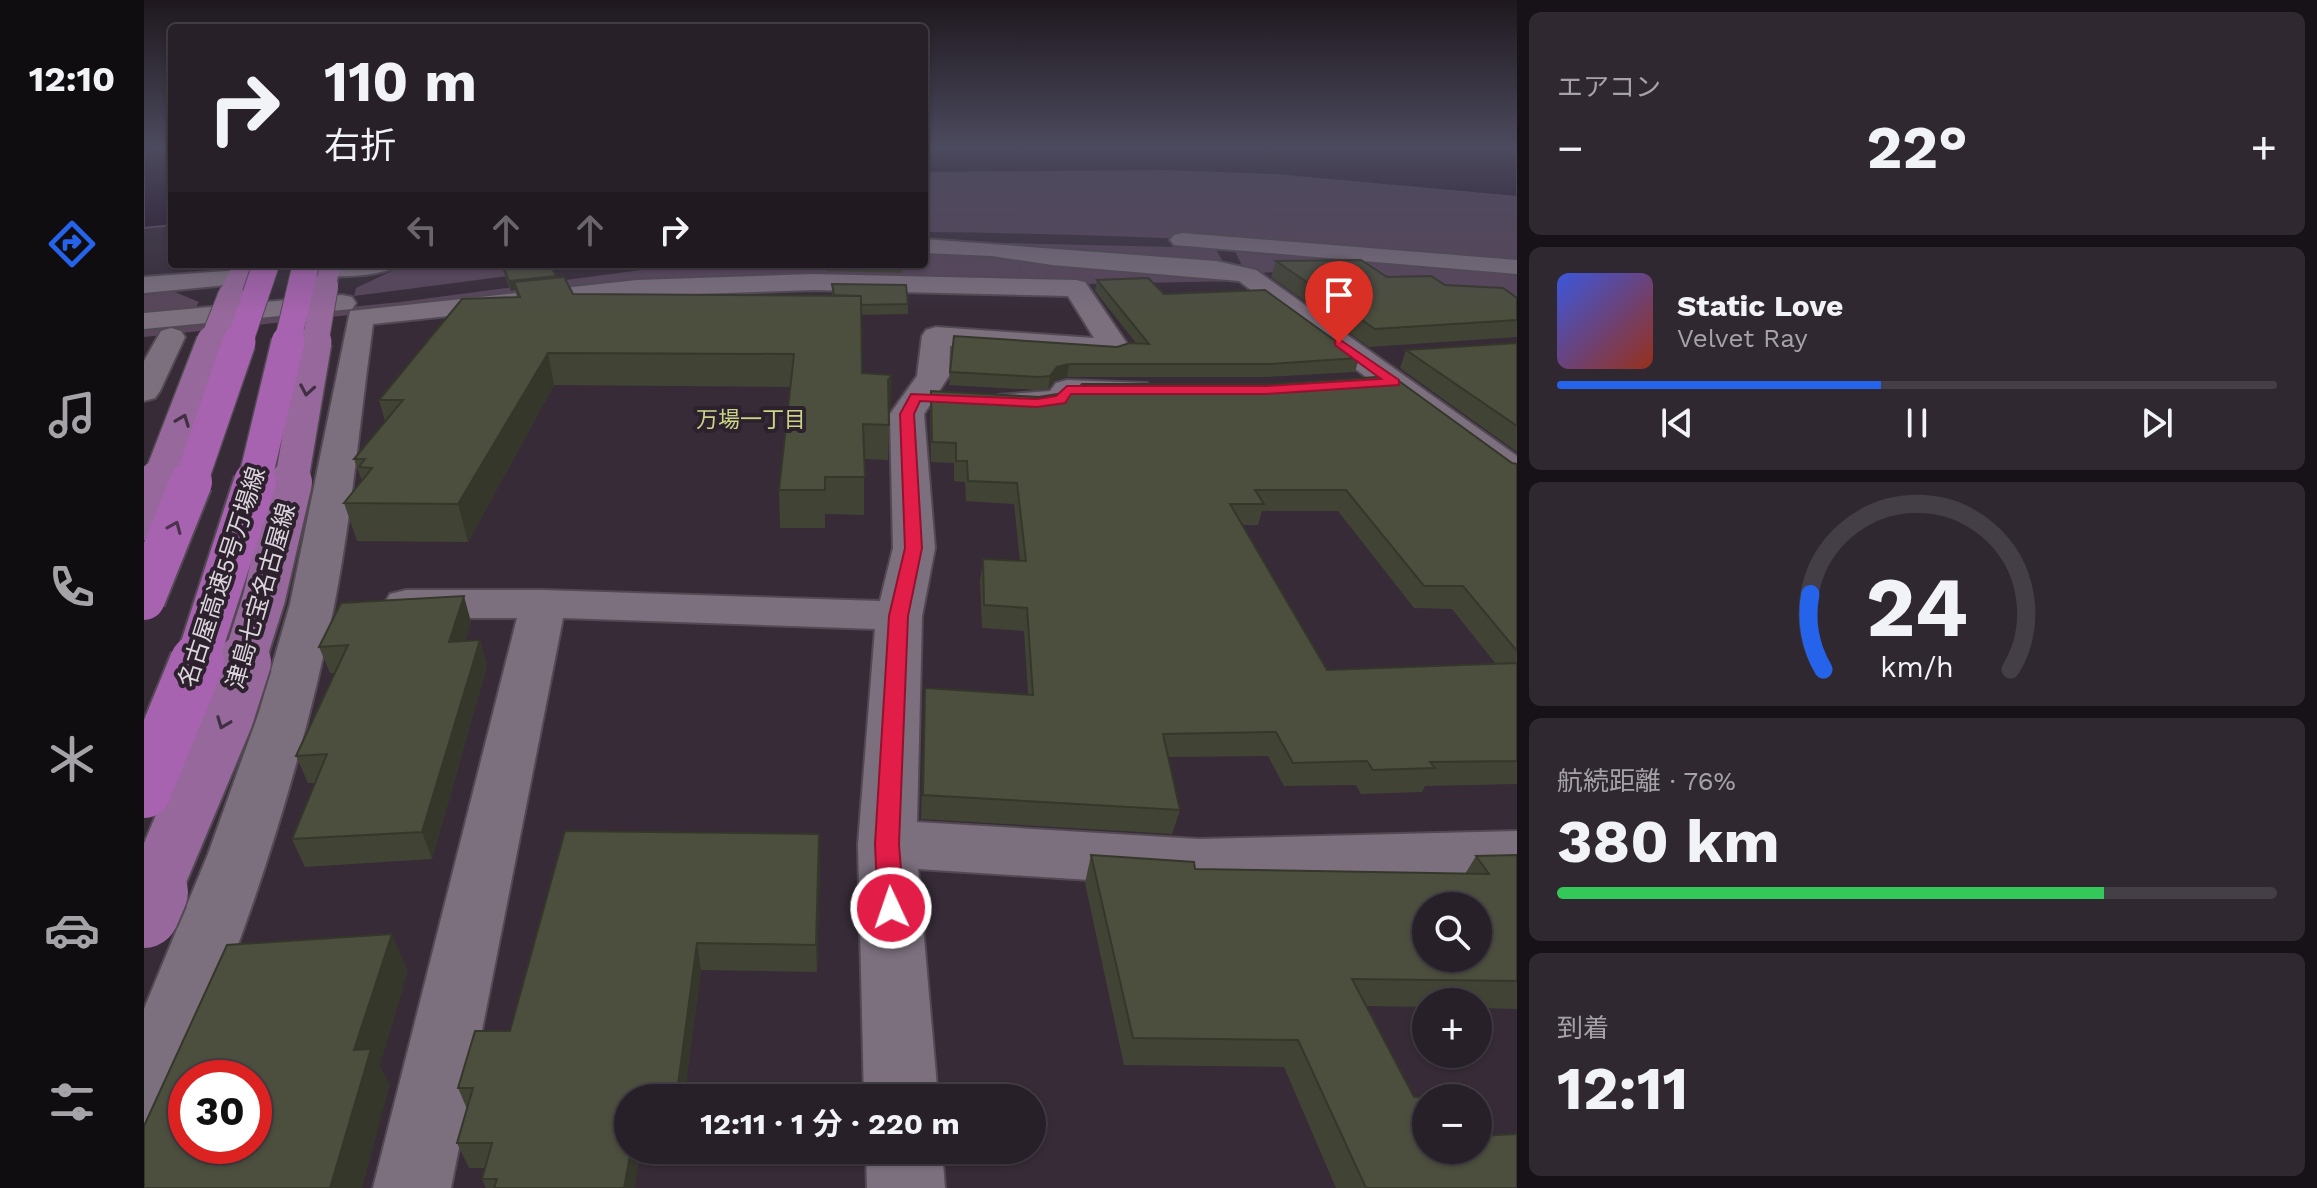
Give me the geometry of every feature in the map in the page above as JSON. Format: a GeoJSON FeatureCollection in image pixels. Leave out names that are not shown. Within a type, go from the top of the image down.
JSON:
{"type":"FeatureCollection","features":[{"type":"Feature","properties":{"kind":"highway","name":"名古屋高速5号万場線"},"geometry":{"type":"LineString","coordinates":[[144,791],[203,648],[322,271]]}},
{"type":"Feature","properties":{"kind":"highway"},"geometry":{"type":"LineString","coordinates":[[144,599],[179,517],[246,275]]}},
{"type":"Feature","properties":{"kind":"main road","name":"津島七宝名古屋線"},"geometry":{"type":"LineString","coordinates":[[144,913],[226,718],[264,598],[289,496],[322,271]]}},
{"type":"Feature","properties":{"kind":"main road"},"geometry":{"type":"LineString","coordinates":[[144,519],[246,275]]}},
{"type":"Feature","properties":{"kind":"street"},"geometry":{"type":"LineString","coordinates":[[928,236],[1117,238]]}},
{"type":"Feature","properties":{"kind":"street"},"geometry":{"type":"LineString","coordinates":[[1163,239],[1517,267]]}},
{"type":"Feature","properties":{"kind":"street"},"geometry":{"type":"LineString","coordinates":[[928,246],[1132,261],[1247,275],[1357,372],[1401,369],[1517,473]]}},
{"type":"Feature","properties":{"kind":"street"},"geometry":{"type":"LineString","coordinates":[[322,271],[350,268]]}},
{"type":"Feature","properties":{"kind":"street"},"geometry":{"type":"LineString","coordinates":[[144,321],[247,314],[610,268]]}},
{"type":"Feature","properties":{"kind":"street"},"geometry":{"type":"LineString","coordinates":[[144,285],[246,275]]}},
{"type":"Feature","properties":{"kind":"street"},"geometry":{"type":"LineString","coordinates":[[144,1087],[163,1048],[238,854],[284,712],[312,604],[360,317],[637,288],[813,282],[1076,288],[1115,348],[936,336],[933,376],[907,414],[914,548],[899,616],[887,844],[900,1084]]}},
{"type":"Feature","properties":{"kind":"street"},"geometry":{"type":"LineString","coordinates":[[144,391],[171,337]]}},
{"type":"Feature","properties":{"kind":"street"},"geometry":{"type":"LineString","coordinates":[[916,397],[1037,403],[1060,400],[1067,390],[1174,390]]}},
{"type":"Feature","properties":{"kind":"street"},"geometry":{"type":"LineString","coordinates":[[312,604],[543,604],[899,616]]}},
{"type":"Feature","properties":{"kind":"street"},"geometry":{"type":"LineString","coordinates":[[412,1188],[543,604]]}},
{"type":"Feature","properties":{"kind":"street"},"geometry":{"type":"LineString","coordinates":[[887,844],[1199,863],[1517,855]]}},
{"type":"Feature","properties":{"kind":"street"},"geometry":{"type":"LineString","coordinates":[[905,1164],[906,1188]]}},
{"type":"Feature","properties":{"kind":"shaded area"},"geometry":{"type":"Polygon","coordinates":[[[144,202],[168,202],[168,225],[144,228],[144,202]]]}},
{"type":"Feature","properties":{"kind":"shaded area"},"geometry":{"type":"Polygon","coordinates":[[[928,202],[1517,202],[1517,263],[1221,240],[928,232],[928,202]]]}},
{"type":"Feature","properties":{"kind":"shaded area"},"geometry":{"type":"Polygon","coordinates":[[[928,241],[1215,248],[1226,267],[1067,254],[1025,246],[928,241]]]}},
{"type":"Feature","properties":{"kind":"shaded area"},"geometry":{"type":"Polygon","coordinates":[[[1234,249],[1517,272],[1517,306],[1295,271],[1258,273],[1243,268],[1234,249]]]}},
{"type":"Feature","properties":{"kind":"shaded area"},"geometry":{"type":"Polygon","coordinates":[[[928,250],[1218,274],[1239,281],[1087,284],[813,278],[638,284],[144,337],[144,328],[400,302],[656,268],[928,268],[928,250]]]}},
{"type":"Feature","properties":{"kind":"shaded area"},"geometry":{"type":"Polygon","coordinates":[[[570,268],[354,296],[356,288],[396,269],[570,268]]]}},
{"type":"Feature","properties":{"kind":"shaded area"},"geometry":{"type":"Polygon","coordinates":[[[170,290],[199,302],[193,312],[144,315],[144,292],[170,290]]]}},
{"type":"Feature","properties":{"kind":"building"},"geometry":{"type":"Polygon","coordinates":[[[1361,260],[1387,277],[1431,276],[1445,285],[1503,288],[1517,298],[1517,320],[1375,329],[1276,261],[1361,260]]]}},
{"type":"Feature","properties":{"kind":"building"},"geometry":{"type":"Polygon","coordinates":[[[504,268],[552,268],[556,276],[509,281],[504,268]]]}},
{"type":"Feature","properties":{"kind":"building"},"geometry":{"type":"Polygon","coordinates":[[[564,277],[573,294],[861,296],[862,373],[892,375],[888,380],[889,425],[863,424],[865,477],[825,477],[825,490],[779,490],[794,354],[548,353],[458,504],[344,503],[372,468],[359,467],[365,459],[354,459],[403,400],[379,400],[462,299],[520,297],[514,282],[564,277]]]}},
{"type":"Feature","properties":{"kind":"building"},"geometry":{"type":"Polygon","coordinates":[[[1148,278],[1164,294],[1265,290],[1359,358],[1270,364],[1069,364],[1057,367],[1050,376],[1039,377],[950,372],[954,336],[1117,347],[1130,343],[1149,344],[1097,280],[1148,278]]]}},
{"type":"Feature","properties":{"kind":"building"},"geometry":{"type":"Polygon","coordinates":[[[832,284],[906,285],[908,304],[861,305],[861,296],[834,295],[832,284]]]}},
{"type":"Feature","properties":{"kind":"building"},"geometry":{"type":"Polygon","coordinates":[[[1517,343],[1517,426],[1406,350],[1517,343]]]}},
{"type":"Feature","properties":{"kind":"building"},"geometry":{"type":"Polygon","coordinates":[[[1392,376],[1517,464],[1517,651],[1463,586],[1424,586],[1346,490],[1255,490],[1264,504],[1230,504],[1327,670],[1517,663],[1517,761],[1430,762],[1435,768],[1373,770],[1367,761],[1293,763],[1276,732],[1163,734],[1180,810],[923,795],[925,688],[1033,695],[1027,608],[984,605],[983,559],[1026,561],[1017,483],[968,481],[967,461],[956,461],[956,443],[932,442],[931,391],[1039,397],[1076,391],[1082,384],[1272,384],[1392,376]]]}},
{"type":"Feature","properties":{"kind":"building"},"geometry":{"type":"Polygon","coordinates":[[[464,596],[449,642],[480,640],[422,832],[292,839],[327,754],[296,756],[348,645],[319,647],[341,603],[464,596]]]}},
{"type":"Feature","properties":{"kind":"building"},"geometry":{"type":"Polygon","coordinates":[[[565,831],[819,834],[816,945],[697,943],[678,1084],[614,1084],[614,1164],[628,1164],[624,1188],[494,1188],[497,1179],[482,1179],[492,1143],[457,1143],[473,1088],[458,1088],[475,1031],[510,1031],[565,831]]]}},
{"type":"Feature","properties":{"kind":"building"},"geometry":{"type":"Polygon","coordinates":[[[1091,855],[1194,862],[1195,869],[1489,874],[1476,856],[1517,855],[1517,981],[1352,979],[1412,1093],[1412,1164],[1492,1164],[1492,1135],[1517,1134],[1517,1188],[1366,1188],[1298,1040],[1133,1038],[1091,855]]]}},
{"type":"Feature","properties":{"kind":"building"},"geometry":{"type":"Polygon","coordinates":[[[392,934],[354,1050],[371,1049],[330,1188],[144,1188],[144,1126],[168,1074],[168,1164],[272,1164],[272,1060],[174,1060],[227,945],[392,934]]]}},
{"type":"Feature","properties":{"kind":"district","name":"万場一丁目"},"geometry":{"type":"Point","coordinates":[751,419]}},
{"type":"Feature","properties":{"kind":"route"},"geometry":{"type":"LineString","coordinates":[[891,908],[887,844],[899,616],[914,548],[907,414],[916,397],[1037,403],[1060,400],[1067,390],[1266,390],[1394,382],[1339,343]]}}]}
